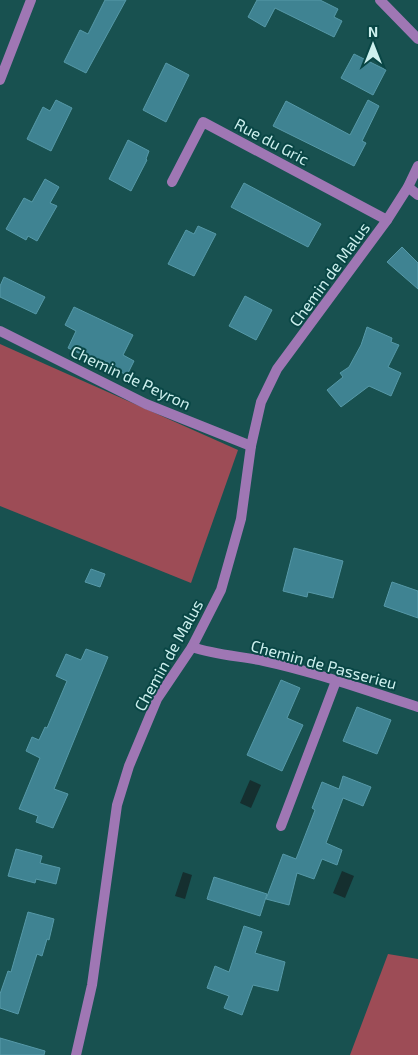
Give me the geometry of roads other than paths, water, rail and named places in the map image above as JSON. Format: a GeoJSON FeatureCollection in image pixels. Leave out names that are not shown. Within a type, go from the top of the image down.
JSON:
{"type":"FeatureCollection","features":[{"type":"Feature","properties":{"kind":"street"},"geometry":{"type":"LineString","coordinates":[[0,80],[31,0]]}},
{"type":"Feature","properties":{"kind":"street"},"geometry":{"type":"LineString","coordinates":[[380,0],[418,39]]}},
{"type":"Feature","properties":{"kind":"street","name":"Rue du Gric"},"geometry":{"type":"LineString","coordinates":[[172,182],[203,122],[387,220]]}},
{"type":"Feature","properties":{"kind":"street","name":"Chemin de Malus"},"geometry":{"type":"LineString","coordinates":[[76,1055],[92,985],[117,805],[130,766],[157,699],[192,647],[220,590],[241,519],[251,446],[261,402],[277,369],[387,220],[408,187],[418,166]]}},
{"type":"Feature","properties":{"kind":"street"},"geometry":{"type":"LineString","coordinates":[[408,187],[418,195]]}},
{"type":"Feature","properties":{"kind":"street","name":"Chemin de Peyron"},"geometry":{"type":"LineString","coordinates":[[0,331],[146,404],[251,446]]}},
{"type":"Feature","properties":{"kind":"street","name":"Chemin de Passerieu"},"geometry":{"type":"LineString","coordinates":[[192,647],[263,661],[336,681],[418,707]]}},
{"type":"Feature","properties":{"kind":"street"},"geometry":{"type":"LineString","coordinates":[[281,826],[336,681]]}},
{"type":"Feature","properties":{"kind":"water"},"geometry":{"type":"Polygon","coordinates":[[[250,780],[261,785],[251,808],[240,803],[250,780]]]}},
{"type":"Feature","properties":{"kind":"water"},"geometry":{"type":"Polygon","coordinates":[[[342,871],[354,876],[345,898],[333,893],[342,871]]]}},
{"type":"Feature","properties":{"kind":"water"},"geometry":{"type":"Polygon","coordinates":[[[183,872],[192,875],[185,899],[175,896],[183,872]]]}}]}
